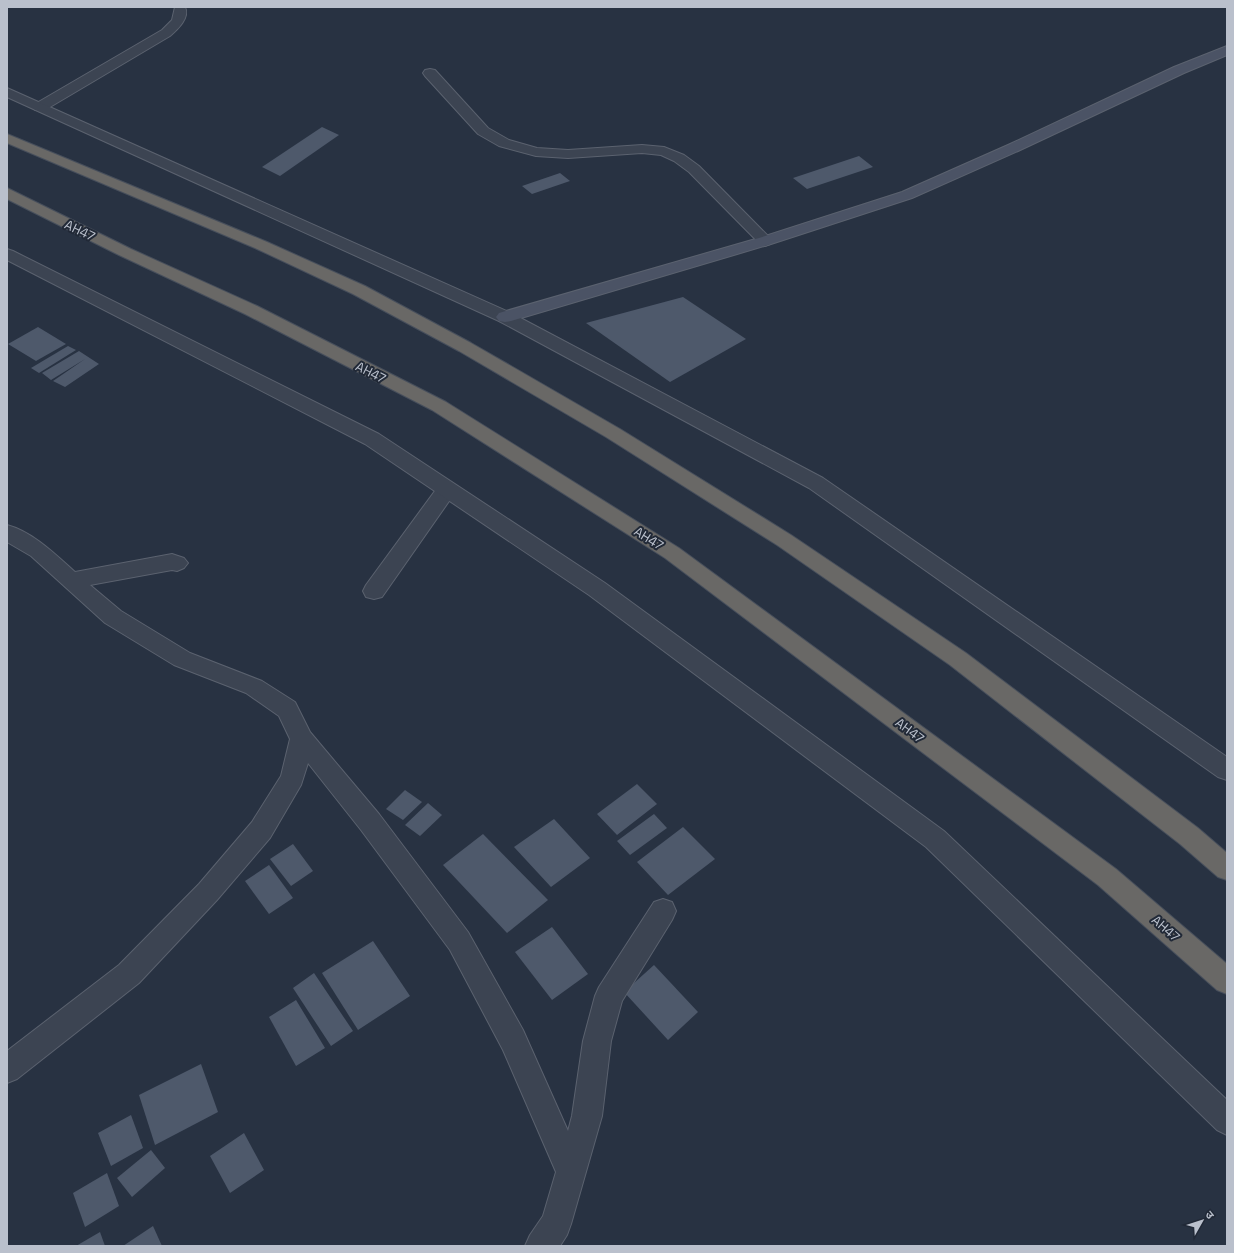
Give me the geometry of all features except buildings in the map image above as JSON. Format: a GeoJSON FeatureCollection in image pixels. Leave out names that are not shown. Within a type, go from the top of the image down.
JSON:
{"type":"FeatureCollection","features":[{"type":"Feature","properties":{"kind":"highway"},"geometry":{"type":"LineString","coordinates":[[7,138],[261,245],[359,290],[465,347],[614,433],[784,540],[958,659],[1189,836],[1227,869]]}},
{"type":"Feature","properties":{"kind":"highway","name":"AH47"},"geometry":{"type":"LineString","coordinates":[[7,193],[125,252],[251,310],[439,406],[672,553],[1107,877],[1227,981]]}},
{"type":"Feature","properties":{"kind":"main road"},"geometry":{"type":"LineString","coordinates":[[506,317],[765,242],[907,195],[1013,148],[1179,70],[1227,50]]}},
{"type":"Feature","properties":{"kind":"street"},"geometry":{"type":"LineString","coordinates":[[7,92],[506,317],[816,483],[1227,770]]}},
{"type":"Feature","properties":{"kind":"street"},"geometry":{"type":"LineString","coordinates":[[7,254],[372,439],[597,589],[935,839],[1227,1120]]}},
{"type":"Feature","properties":{"kind":"street"},"geometry":{"type":"LineString","coordinates":[[374,591],[447,489]]}},
{"type":"Feature","properties":{"kind":"street"},"geometry":{"type":"LineString","coordinates":[[7,532],[38,551],[73,580],[113,617],[182,659],[254,687],[287,709],[302,739],[370,822],[459,941],[513,1040],[571,1172]]}},
{"type":"Feature","properties":{"kind":"street"},"geometry":{"type":"LineString","coordinates":[[73,580],[177,562]]}},
{"type":"Feature","properties":{"kind":"street"},"geometry":{"type":"LineString","coordinates":[[7,1069],[129,974],[208,892],[261,830],[292,778],[302,739]]}},
{"type":"Feature","properties":{"kind":"street"},"geometry":{"type":"LineString","coordinates":[[541,1246],[556,1224],[587,1116],[597,1041],[609,996],[663,911]]}},
{"type":"Feature","properties":{"kind":"lane"},"geometry":{"type":"LineString","coordinates":[[40,107],[166,33],[177,22],[180,16],[180,9]]}},
{"type":"Feature","properties":{"kind":"lane"},"geometry":{"type":"LineString","coordinates":[[430,73],[483,131],[504,143],[536,152],[568,154],[642,149],[664,151],[679,158],[694,169],[765,242]]}}]}
